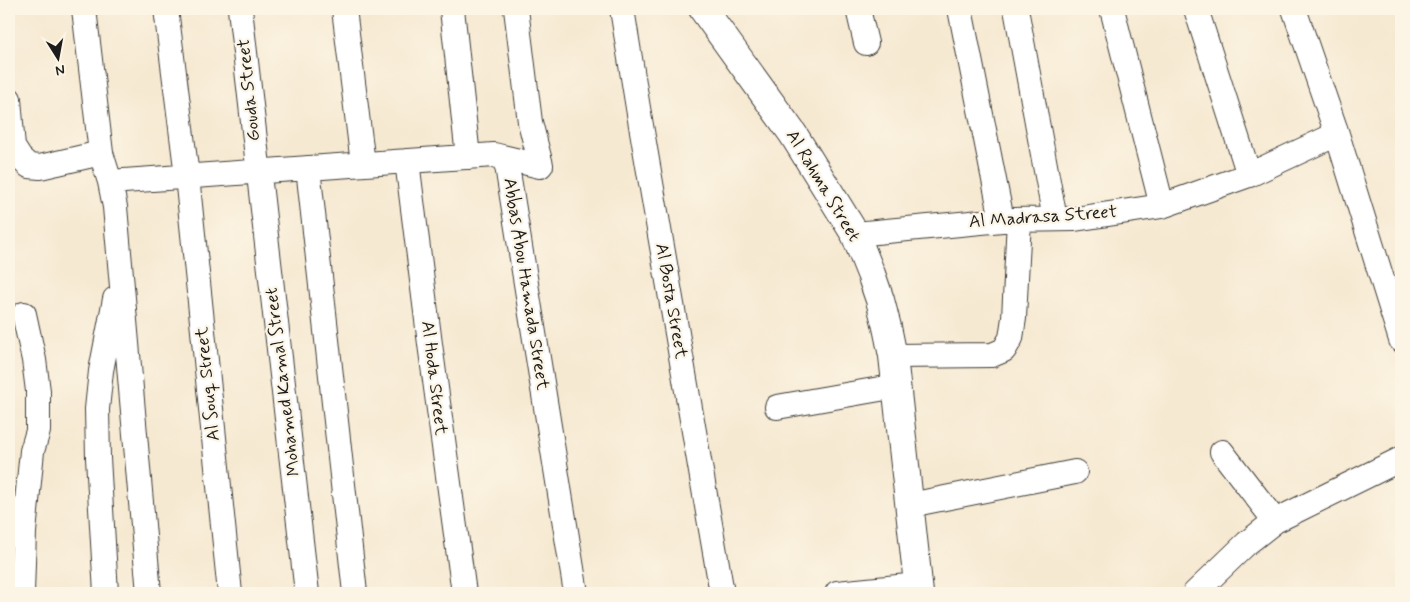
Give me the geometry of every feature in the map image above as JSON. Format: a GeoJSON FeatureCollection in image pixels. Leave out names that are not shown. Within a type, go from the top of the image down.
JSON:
{"type":"FeatureCollection","features":[{"type":"Feature","properties":{"kind":"street"},"geometry":{"type":"LineString","coordinates":[[84,9],[102,153],[115,207],[149,593]]}},
{"type":"Feature","properties":{"kind":"street","name":"Al Souq Street"},"geometry":{"type":"LineString","coordinates":[[166,9],[187,176],[230,593]]}},
{"type":"Feature","properties":{"kind":"street","name":"Gouda Street"},"geometry":{"type":"LineString","coordinates":[[240,9],[258,171]]}},
{"type":"Feature","properties":{"kind":"street"},"geometry":{"type":"LineString","coordinates":[[344,9],[363,164]]}},
{"type":"Feature","properties":{"kind":"street"},"geometry":{"type":"LineString","coordinates":[[452,9],[468,157]]}},
{"type":"Feature","properties":{"kind":"street"},"geometry":{"type":"LineString","coordinates":[[502,157],[541,165],[530,122],[516,9]]}},
{"type":"Feature","properties":{"kind":"street","name":"Al Bosta Street"},"geometry":{"type":"LineString","coordinates":[[622,9],[722,593]]}},
{"type":"Feature","properties":{"kind":"street","name":"Al Rahma Street"},"geometry":{"type":"LineString","coordinates":[[703,9],[793,134],[854,234],[871,274],[888,327],[893,356],[919,589]]}},
{"type":"Feature","properties":{"kind":"street"},"geometry":{"type":"LineString","coordinates":[[858,9],[866,43]]}},
{"type":"Feature","properties":{"kind":"street"},"geometry":{"type":"LineString","coordinates":[[893,356],[992,355],[1004,350],[1011,338],[1014,318],[1010,220],[960,9]]}},
{"type":"Feature","properties":{"kind":"street"},"geometry":{"type":"LineString","coordinates":[[1016,9],[1055,220]]}},
{"type":"Feature","properties":{"kind":"street"},"geometry":{"type":"LineString","coordinates":[[1112,9],[1162,206]]}},
{"type":"Feature","properties":{"kind":"street"},"geometry":{"type":"LineString","coordinates":[[1196,9],[1249,175]]}},
{"type":"Feature","properties":{"kind":"street"},"geometry":{"type":"LineString","coordinates":[[1294,9],[1337,134],[1401,340]]}},
{"type":"Feature","properties":{"kind":"street"},"geometry":{"type":"LineString","coordinates":[[9,99],[13,147],[20,158],[29,166],[40,167],[102,153]]}},
{"type":"Feature","properties":{"kind":"street","name":"Al Madrasa Street"},"geometry":{"type":"LineString","coordinates":[[854,234],[1010,220],[1055,220],[1162,206],[1249,175],[1337,134]]}},
{"type":"Feature","properties":{"kind":"street","name":"Abbas Abou Hamada Street"},"geometry":{"type":"LineString","coordinates":[[110,182],[494,155],[502,157],[507,166],[576,593]]}},
{"type":"Feature","properties":{"kind":"street","name":"Al Hoda Street"},"geometry":{"type":"LineString","coordinates":[[407,161],[434,381],[464,593]]}},
{"type":"Feature","properties":{"kind":"street"},"geometry":{"type":"LineString","coordinates":[[308,168],[355,593]]}},
{"type":"Feature","properties":{"kind":"street","name":"Mohamed Kamal Street"},"geometry":{"type":"LineString","coordinates":[[258,171],[307,593]]}},
{"type":"Feature","properties":{"kind":"street"},"geometry":{"type":"LineString","coordinates":[[106,593],[98,458],[98,409],[101,371],[116,295],[118,252]]}},
{"type":"Feature","properties":{"kind":"street"},"geometry":{"type":"LineString","coordinates":[[22,593],[24,532],[32,452],[38,431],[38,391],[34,360],[24,314]]}},
{"type":"Feature","properties":{"kind":"street"},"geometry":{"type":"LineString","coordinates":[[777,407],[897,386]]}},
{"type":"Feature","properties":{"kind":"street"},"geometry":{"type":"LineString","coordinates":[[1222,452],[1275,520]]}},
{"type":"Feature","properties":{"kind":"street"},"geometry":{"type":"LineString","coordinates":[[1195,593],[1247,543],[1275,520],[1401,459]]}},
{"type":"Feature","properties":{"kind":"street"},"geometry":{"type":"LineString","coordinates":[[910,505],[1075,472]]}},
{"type":"Feature","properties":{"kind":"street"},"geometry":{"type":"LineString","coordinates":[[837,593],[919,589]]}}]}
